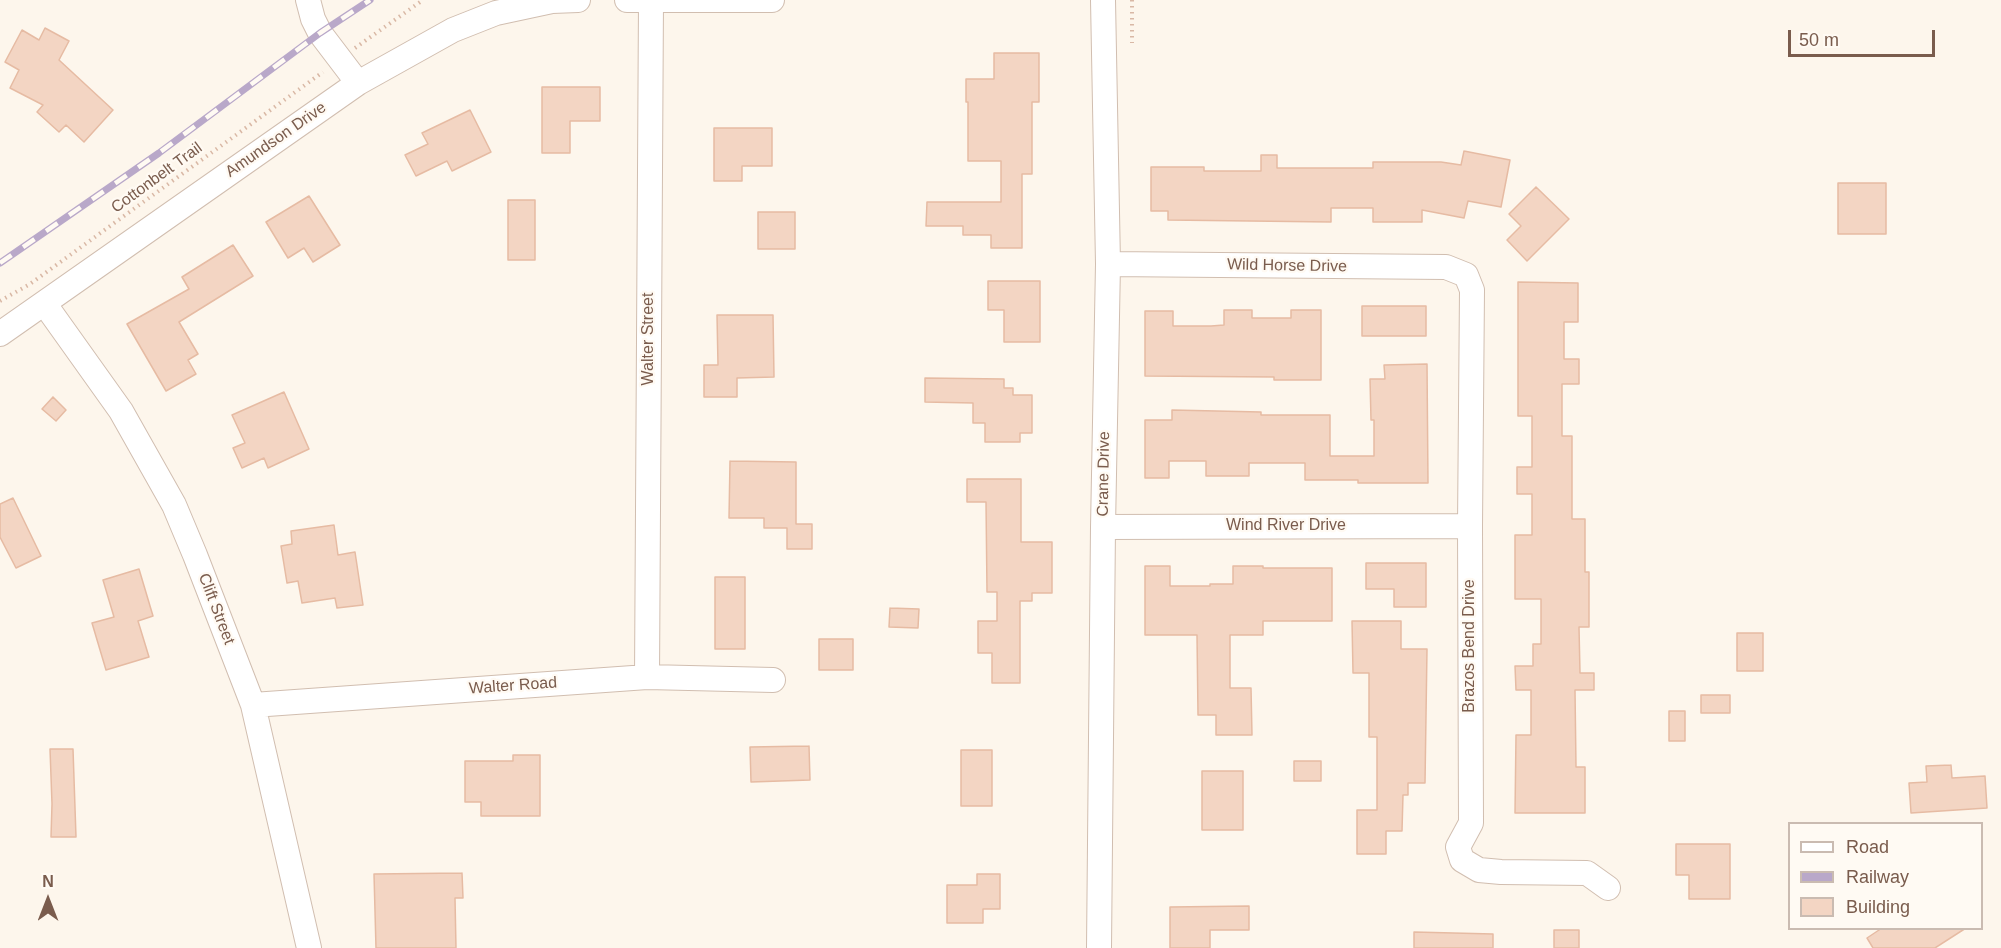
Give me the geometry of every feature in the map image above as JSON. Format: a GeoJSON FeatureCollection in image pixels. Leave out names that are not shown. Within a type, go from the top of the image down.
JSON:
{"type":"FeatureCollection","features":[{"type":"Feature","properties":{"kind":"street"},"geometry":{"type":"LineString","coordinates":[[308,0],[320,33],[358,82]]}},
{"type":"Feature","properties":{"kind":"street","name":"Amundson Drive"},"geometry":{"type":"LineString","coordinates":[[0,334],[358,82],[453,30],[496,13],[552,1],[578,0]]}},
{"type":"Feature","properties":{"kind":"street"},"geometry":{"type":"LineString","coordinates":[[627,0],[772,0]]}},
{"type":"Feature","properties":{"kind":"street","name":"Crane Drive"},"geometry":{"type":"LineString","coordinates":[[1099,948],[1108,264],[1103,0]]}},
{"type":"Feature","properties":{"kind":"street","name":"Walter Street"},"geometry":{"type":"LineString","coordinates":[[646,677],[651,1]]}},
{"type":"Feature","properties":{"kind":"street","name":"Wild Horse Drive"},"geometry":{"type":"LineString","coordinates":[[1108,264],[1446,267],[1466,275]]}},
{"type":"Feature","properties":{"kind":"street","name":"Brazos Bend Drive"},"geometry":{"type":"LineString","coordinates":[[1466,275],[1472,290],[1471,823],[1458,847],[1462,861],[1479,870],[1587,873],[1608,888]]}},
{"type":"Feature","properties":{"kind":"street","name":"Clift Street"},"geometry":{"type":"LineString","coordinates":[[44,303],[121,411],[174,505],[254,705],[309,948]]}},
{"type":"Feature","properties":{"kind":"street","name":"Wind River Drive"},"geometry":{"type":"LineString","coordinates":[[1103,526],[1470,526]]}},
{"type":"Feature","properties":{"kind":"street","name":"Walter Road"},"geometry":{"type":"LineString","coordinates":[[254,705],[646,677],[773,681]]}},
{"type":"Feature","properties":{"kind":"path"},"geometry":{"type":"LineString","coordinates":[[355,48],[423,0]]}},
{"type":"Feature","properties":{"kind":"path"},"geometry":{"type":"LineString","coordinates":[[1132,0],[1132,44]]}},
{"type":"Feature","properties":{"kind":"path","name":"Cottonbelt Trail"},"geometry":{"type":"LineString","coordinates":[[0,302],[30,284],[325,70]]}},
{"type":"Feature","properties":{"kind":"building"},"geometry":{"type":"Polygon","coordinates":[[[45,28],[69,41],[59,60],[113,110],[84,142],[66,125],[59,132],[37,112],[43,105],[10,88],[19,70],[5,62],[22,30],[39,40],[45,28]]]}},
{"type":"Feature","properties":{"kind":"building"},"geometry":{"type":"Polygon","coordinates":[[[994,53],[1039,53],[1039,102],[1032,102],[1032,174],[1022,174],[1022,248],[991,248],[991,235],[963,235],[963,226],[926,226],[927,202],[1001,202],[1001,161],[968,161],[966,79],[994,79],[994,53]]]}},
{"type":"Feature","properties":{"kind":"building"},"geometry":{"type":"Polygon","coordinates":[[[542,87],[600,87],[600,121],[570,121],[570,153],[542,153],[542,87]]]}},
{"type":"Feature","properties":{"kind":"building"},"geometry":{"type":"Polygon","coordinates":[[[470,110],[491,152],[452,171],[447,161],[416,176],[405,155],[428,144],[422,133],[470,110]]]}},
{"type":"Feature","properties":{"kind":"building"},"geometry":{"type":"Polygon","coordinates":[[[714,128],[772,128],[772,166],[742,166],[742,181],[714,181],[714,128]]]}},
{"type":"Feature","properties":{"kind":"building"},"geometry":{"type":"Polygon","coordinates":[[[1464,151],[1510,160],[1501,207],[1468,201],[1464,218],[1422,210],[1422,222],[1373,222],[1373,208],[1331,208],[1331,222],[1168,220],[1168,211],[1151,211],[1151,167],[1204,167],[1204,171],[1261,171],[1261,155],[1277,155],[1277,168],[1373,168],[1373,162],[1441,162],[1461,165],[1464,151]]]}},
{"type":"Feature","properties":{"kind":"building"},"geometry":{"type":"Polygon","coordinates":[[[1838,183],[1886,183],[1886,234],[1838,234],[1838,183]]]}},
{"type":"Feature","properties":{"kind":"building"},"geometry":{"type":"Polygon","coordinates":[[[1536,187],[1569,219],[1527,261],[1507,240],[1521,226],[1509,214],[1536,187]]]}},
{"type":"Feature","properties":{"kind":"building"},"geometry":{"type":"Polygon","coordinates":[[[309,196],[340,245],[313,262],[304,248],[288,258],[266,222],[309,196]]]}},
{"type":"Feature","properties":{"kind":"building"},"geometry":{"type":"Polygon","coordinates":[[[508,200],[535,200],[535,260],[508,260],[508,200]]]}},
{"type":"Feature","properties":{"kind":"building"},"geometry":{"type":"Polygon","coordinates":[[[758,212],[795,212],[795,249],[758,249],[758,212]]]}},
{"type":"Feature","properties":{"kind":"building"},"geometry":{"type":"Polygon","coordinates":[[[233,245],[253,276],[179,322],[198,354],[188,360],[196,374],[166,391],[127,324],[189,289],[182,277],[233,245]]]}},
{"type":"Feature","properties":{"kind":"building"},"geometry":{"type":"Polygon","coordinates":[[[988,281],[1040,281],[1040,342],[1004,342],[1004,310],[988,310],[988,281]]]}},
{"type":"Feature","properties":{"kind":"building"},"geometry":{"type":"Polygon","coordinates":[[[1518,282],[1578,283],[1578,322],[1564,322],[1564,359],[1579,359],[1579,384],[1562,384],[1562,436],[1572,436],[1572,519],[1585,519],[1585,572],[1589,572],[1589,627],[1579,627],[1580,673],[1594,673],[1594,690],[1575,690],[1576,767],[1585,767],[1585,813],[1515,813],[1516,735],[1531,735],[1531,690],[1516,690],[1515,666],[1533,666],[1533,644],[1541,644],[1541,599],[1515,599],[1515,535],[1532,535],[1532,494],[1517,494],[1517,467],[1532,467],[1532,416],[1518,416],[1518,282]]]}},
{"type":"Feature","properties":{"kind":"building"},"geometry":{"type":"Polygon","coordinates":[[[1362,306],[1426,306],[1426,336],[1362,336],[1362,306]]]}},
{"type":"Feature","properties":{"kind":"building"},"geometry":{"type":"Polygon","coordinates":[[[1224,310],[1252,310],[1252,318],[1291,318],[1291,310],[1321,310],[1321,380],[1274,380],[1274,377],[1145,376],[1145,311],[1173,311],[1173,326],[1211,326],[1224,325],[1224,310]]]}},
{"type":"Feature","properties":{"kind":"building"},"geometry":{"type":"Polygon","coordinates":[[[717,315],[773,315],[774,377],[737,378],[737,397],[704,397],[704,365],[718,365],[717,315]]]}},
{"type":"Feature","properties":{"kind":"building"},"geometry":{"type":"Polygon","coordinates":[[[1427,364],[1428,483],[1305,480],[1305,463],[1249,463],[1249,476],[1206,476],[1206,461],[1169,461],[1169,478],[1145,478],[1145,420],[1172,420],[1172,410],[1261,412],[1261,415],[1330,415],[1330,456],[1374,456],[1374,420],[1371,420],[1370,379],[1385,379],[1384,365],[1427,364]]]}},
{"type":"Feature","properties":{"kind":"building"},"geometry":{"type":"Polygon","coordinates":[[[925,378],[1004,379],[1004,388],[1013,388],[1013,395],[1032,395],[1032,433],[1020,433],[1020,442],[985,442],[985,423],[973,423],[973,403],[925,402],[925,378]]]}},
{"type":"Feature","properties":{"kind":"building"},"geometry":{"type":"Polygon","coordinates":[[[284,392],[309,449],[268,468],[264,458],[242,468],[233,448],[245,443],[232,415],[284,392]]]}},
{"type":"Feature","properties":{"kind":"building"},"geometry":{"type":"Polygon","coordinates":[[[53,397],[66,410],[56,421],[42,409],[53,397]]]}},
{"type":"Feature","properties":{"kind":"building"},"geometry":{"type":"Polygon","coordinates":[[[730,461],[796,462],[796,524],[812,524],[812,549],[787,549],[787,528],[764,528],[764,518],[729,518],[730,461]]]}},
{"type":"Feature","properties":{"kind":"building"},"geometry":{"type":"Polygon","coordinates":[[[967,479],[1021,479],[1021,542],[1052,542],[1052,593],[1032,593],[1032,601],[1020,601],[1020,683],[992,683],[992,653],[978,653],[978,621],[997,621],[997,592],[987,592],[986,502],[967,502],[967,479]]]}},
{"type":"Feature","properties":{"kind":"building"},"geometry":{"type":"Polygon","coordinates":[[[13,498],[41,556],[16,568],[0,537],[0,504],[13,498]]]}},
{"type":"Feature","properties":{"kind":"building"},"geometry":{"type":"Polygon","coordinates":[[[334,525],[338,555],[355,552],[363,605],[337,608],[335,598],[302,603],[298,581],[287,583],[281,546],[292,544],[291,531],[334,525]]]}},
{"type":"Feature","properties":{"kind":"building"},"geometry":{"type":"Polygon","coordinates":[[[1366,563],[1426,563],[1426,607],[1394,607],[1394,589],[1366,589],[1366,563]]]}},
{"type":"Feature","properties":{"kind":"building"},"geometry":{"type":"Polygon","coordinates":[[[1145,566],[1170,566],[1170,586],[1233,584],[1233,566],[1332,568],[1332,621],[1263,621],[1263,635],[1230,635],[1230,688],[1251,688],[1252,735],[1216,735],[1216,715],[1198,715],[1197,635],[1145,635],[1145,566]]]}},
{"type":"Feature","properties":{"kind":"building"},"geometry":{"type":"Polygon","coordinates":[[[139,569],[153,616],[138,621],[149,657],[106,670],[92,623],[114,617],[103,580],[139,569]]]}},
{"type":"Feature","properties":{"kind":"building"},"geometry":{"type":"Polygon","coordinates":[[[715,577],[745,577],[745,649],[715,649],[715,577]]]}},
{"type":"Feature","properties":{"kind":"building"},"geometry":{"type":"Polygon","coordinates":[[[890,608],[919,609],[918,628],[889,627],[890,608]]]}},
{"type":"Feature","properties":{"kind":"building"},"geometry":{"type":"Polygon","coordinates":[[[1352,621],[1401,621],[1401,649],[1427,649],[1425,783],[1408,783],[1408,795],[1403,795],[1402,831],[1386,831],[1386,854],[1357,854],[1357,810],[1377,810],[1377,737],[1369,737],[1369,673],[1353,673],[1352,621]]]}},
{"type":"Feature","properties":{"kind":"building"},"geometry":{"type":"Polygon","coordinates":[[[1737,633],[1763,633],[1763,671],[1737,671],[1737,633]]]}},
{"type":"Feature","properties":{"kind":"building"},"geometry":{"type":"Polygon","coordinates":[[[819,639],[853,639],[853,670],[819,670],[819,639]]]}},
{"type":"Feature","properties":{"kind":"building"},"geometry":{"type":"Polygon","coordinates":[[[1701,695],[1730,695],[1730,713],[1701,713],[1701,695]]]}},
{"type":"Feature","properties":{"kind":"building"},"geometry":{"type":"Polygon","coordinates":[[[1669,711],[1685,711],[1685,741],[1669,741],[1669,711]]]}},
{"type":"Feature","properties":{"kind":"building"},"geometry":{"type":"Polygon","coordinates":[[[809,746],[810,780],[751,782],[750,747],[809,746]]]}},
{"type":"Feature","properties":{"kind":"building"},"geometry":{"type":"Polygon","coordinates":[[[50,749],[73,749],[76,837],[51,837],[50,749]]]}},
{"type":"Feature","properties":{"kind":"building"},"geometry":{"type":"Polygon","coordinates":[[[961,750],[992,750],[992,806],[961,806],[961,750]]]}},
{"type":"Feature","properties":{"kind":"building"},"geometry":{"type":"Polygon","coordinates":[[[513,755],[540,755],[540,816],[481,816],[481,802],[465,802],[465,761],[513,761],[513,755]]]}},
{"type":"Feature","properties":{"kind":"building"},"geometry":{"type":"Polygon","coordinates":[[[1294,761],[1321,761],[1321,781],[1294,781],[1294,761]]]}},
{"type":"Feature","properties":{"kind":"building"},"geometry":{"type":"Polygon","coordinates":[[[1951,765],[1952,778],[1985,776],[1987,808],[1911,813],[1909,783],[1927,782],[1926,766],[1951,765]]]}},
{"type":"Feature","properties":{"kind":"building"},"geometry":{"type":"Polygon","coordinates":[[[1202,771],[1243,771],[1243,830],[1202,830],[1202,771]]]}},
{"type":"Feature","properties":{"kind":"building"},"geometry":{"type":"Polygon","coordinates":[[[1676,844],[1730,844],[1730,899],[1689,899],[1689,875],[1676,875],[1676,844]]]}},
{"type":"Feature","properties":{"kind":"building"},"geometry":{"type":"Polygon","coordinates":[[[462,873],[463,898],[455,898],[456,948],[376,948],[374,874],[462,873]]]}},
{"type":"Feature","properties":{"kind":"building"},"geometry":{"type":"Polygon","coordinates":[[[977,874],[1000,874],[1000,909],[983,909],[983,923],[947,923],[947,885],[977,885],[977,874]]]}},
{"type":"Feature","properties":{"kind":"building"},"geometry":{"type":"Polygon","coordinates":[[[1249,906],[1249,930],[1210,930],[1210,948],[1170,948],[1170,907],[1249,906]]]}},
{"type":"Feature","properties":{"kind":"building"},"geometry":{"type":"Polygon","coordinates":[[[1554,930],[1579,930],[1579,948],[1554,948],[1554,930]]]}},
{"type":"Feature","properties":{"kind":"building"},"geometry":{"type":"Polygon","coordinates":[[[1879,930],[1963,930],[1935,948],[1873,948],[1867,938],[1879,930]]]}},
{"type":"Feature","properties":{"kind":"building"},"geometry":{"type":"Polygon","coordinates":[[[1414,932],[1493,934],[1493,948],[1414,948],[1414,932]]]}},
{"type":"Feature","properties":{"kind":"railway"},"geometry":{"type":"LineString","coordinates":[[0,263],[159,153],[320,33],[370,0]]}}]}
